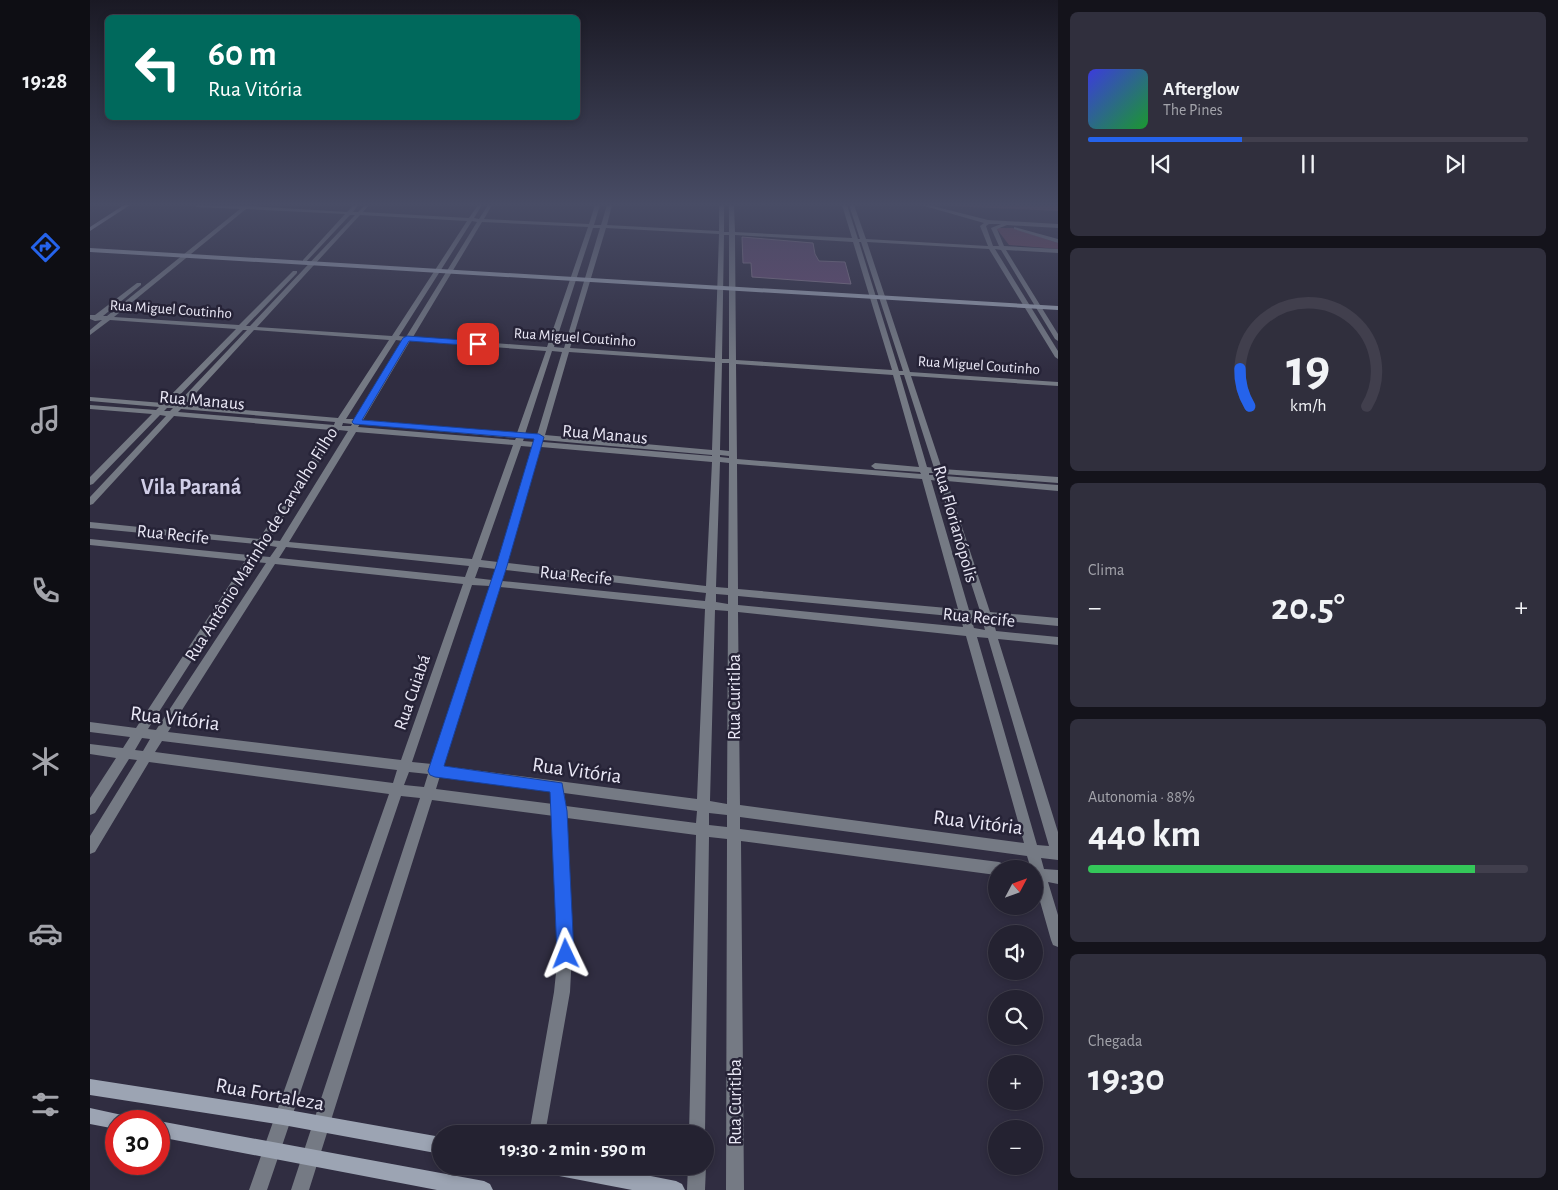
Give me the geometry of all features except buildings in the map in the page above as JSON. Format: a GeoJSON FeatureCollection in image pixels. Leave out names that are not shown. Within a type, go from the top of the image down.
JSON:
{"type":"FeatureCollection","features":[{"type":"Feature","properties":{"kind":"street"},"geometry":{"type":"LineString","coordinates":[[90,333],[106,315],[170,261]]}},
{"type":"Feature","properties":{"kind":"street"},"geometry":{"type":"LineString","coordinates":[[115,312],[174,261]]}},
{"type":"Feature","properties":{"kind":"street"},"geometry":{"type":"LineString","coordinates":[[303,261],[1026,304],[1058,303]]}},
{"type":"Feature","properties":{"kind":"street"},"geometry":{"type":"LineString","coordinates":[[304,261],[310,261]]}},
{"type":"Feature","properties":{"kind":"street"},"geometry":{"type":"LineString","coordinates":[[90,482],[310,261]]}},
{"type":"Feature","properties":{"kind":"street","name":"Rua Antônio Marinho de Carvalho Filho"},"geometry":{"type":"LineString","coordinates":[[90,809],[396,335],[449,261]]}},
{"type":"Feature","properties":{"kind":"street","name":"Rua Cuiabá"},"geometry":{"type":"LineString","coordinates":[[258,1190],[406,766],[474,563],[520,439],[578,261]]}},
{"type":"Feature","properties":{"kind":"street"},"geometry":{"type":"LineString","coordinates":[[300,1190],[502,566],[592,261]]}},
{"type":"Feature","properties":{"kind":"street","name":"Rua Curitiba"},"geometry":{"type":"LineString","coordinates":[[697,1125],[703,808],[719,357],[726,261]]}},
{"type":"Feature","properties":{"kind":"street","name":"Rua Florianópolis"},"geometry":{"type":"LineString","coordinates":[[866,261],[1033,860]]}},
{"type":"Feature","properties":{"kind":"street"},"geometry":{"type":"LineString","coordinates":[[999,261],[1058,357]]}},
{"type":"Feature","properties":{"kind":"street"},"geometry":{"type":"LineString","coordinates":[[1010,261],[1058,339]]}},
{"type":"Feature","properties":{"kind":"street","name":"Rua Antônio Marinho de Carvalho Filho"},"geometry":{"type":"LineString","coordinates":[[90,848],[158,737],[283,544],[408,336],[444,269]]}},
{"type":"Feature","properties":{"kind":"street","name":"Rua Curitiba"},"geometry":{"type":"LineString","coordinates":[[726,286],[733,358],[734,457],[734,1190]]}},
{"type":"Feature","properties":{"kind":"street","name":"Rua Florianópolis"},"geometry":{"type":"LineString","coordinates":[[877,295],[908,370],[986,615],[1058,854]]}},
{"type":"Feature","properties":{"kind":"street"},"geometry":{"type":"LineString","coordinates":[[1036,304],[1058,308]]}},
{"type":"Feature","properties":{"kind":"street","name":"Rua Miguel Coutinho"},"geometry":{"type":"LineString","coordinates":[[90,310],[106,315],[895,370],[1058,378]]}},
{"type":"Feature","properties":{"kind":"street","name":"Rua Miguel Coutinho"},"geometry":{"type":"LineString","coordinates":[[93,317],[115,312],[249,324]]}},
{"type":"Feature","properties":{"kind":"street"},"geometry":{"type":"LineString","coordinates":[[90,323],[93,317]]}},
{"type":"Feature","properties":{"kind":"street"},"geometry":{"type":"LineString","coordinates":[[90,502],[172,414],[249,324]]}},
{"type":"Feature","properties":{"kind":"street","name":"Rua Miguel Coutinho"},"geometry":{"type":"LineString","coordinates":[[908,370],[1058,384]]}},
{"type":"Feature","properties":{"kind":"street","name":"Rua Manaus"},"geometry":{"type":"LineString","coordinates":[[90,399],[179,406],[340,424]]}},
{"type":"Feature","properties":{"kind":"street","name":"Rua Manaus"},"geometry":{"type":"LineString","coordinates":[[90,407],[355,425],[924,473],[1058,480]]}},
{"type":"Feature","properties":{"kind":"street","name":"Rua Manaus"},"geometry":{"type":"LineString","coordinates":[[940,474],[1058,488]]}},
{"type":"Feature","properties":{"kind":"street","name":"Rua Recife"},"geometry":{"type":"LineString","coordinates":[[90,525],[474,563],[712,590],[1058,622]]}},
{"type":"Feature","properties":{"kind":"street","name":"Rua Recife"},"geometry":{"type":"LineString","coordinates":[[90,542],[1058,641]]}},
{"type":"Feature","properties":{"kind":"street","name":"Rua Vitória"},"geometry":{"type":"LineString","coordinates":[[90,727],[158,737],[406,766],[703,808],[1058,854]]}},
{"type":"Feature","properties":{"kind":"street"},"geometry":{"type":"LineString","coordinates":[[90,749],[988,868]]}},
{"type":"Feature","properties":{"kind":"street"},"geometry":{"type":"LineString","coordinates":[[539,1125],[562,992],[566,954],[560,811],[557,787]]}},
{"type":"Feature","properties":{"kind":"street"},"geometry":{"type":"LineString","coordinates":[[1043,875],[1058,877]]}},
{"type":"Feature","properties":{"kind":"street","name":"Rua Florianópolis"},"geometry":{"type":"LineString","coordinates":[[1043,895],[1058,940]]}},
{"type":"Feature","properties":{"kind":"street","name":"Rua Fortaleza"},"geometry":{"type":"LineString","coordinates":[[90,1087],[432,1144]]}},
{"type":"Feature","properties":{"kind":"street"},"geometry":{"type":"LineString","coordinates":[[90,1116],[105,1119]]}},
{"type":"Feature","properties":{"kind":"street"},"geometry":{"type":"LineString","coordinates":[[170,1131],[484,1190]]}},
{"type":"Feature","properties":{"kind":"street"},"geometry":{"type":"LineString","coordinates":[[600,1175],[676,1190]]}},
{"type":"Feature","properties":{"kind":"street"},"geometry":{"type":"LineString","coordinates":[[696,1190],[697,1175]]}},
{"type":"Feature","properties":{"kind":"district","name":"Vila Paraná"},"geometry":{"type":"Point","coordinates":[191,486]}},
{"type":"Feature","properties":{"kind":"route"},"geometry":{"type":"LineString","coordinates":[[478,344],[407,338],[357,422],[539,437],[502,566],[435,771],[557,787],[560,811],[566,954]]}}]}
